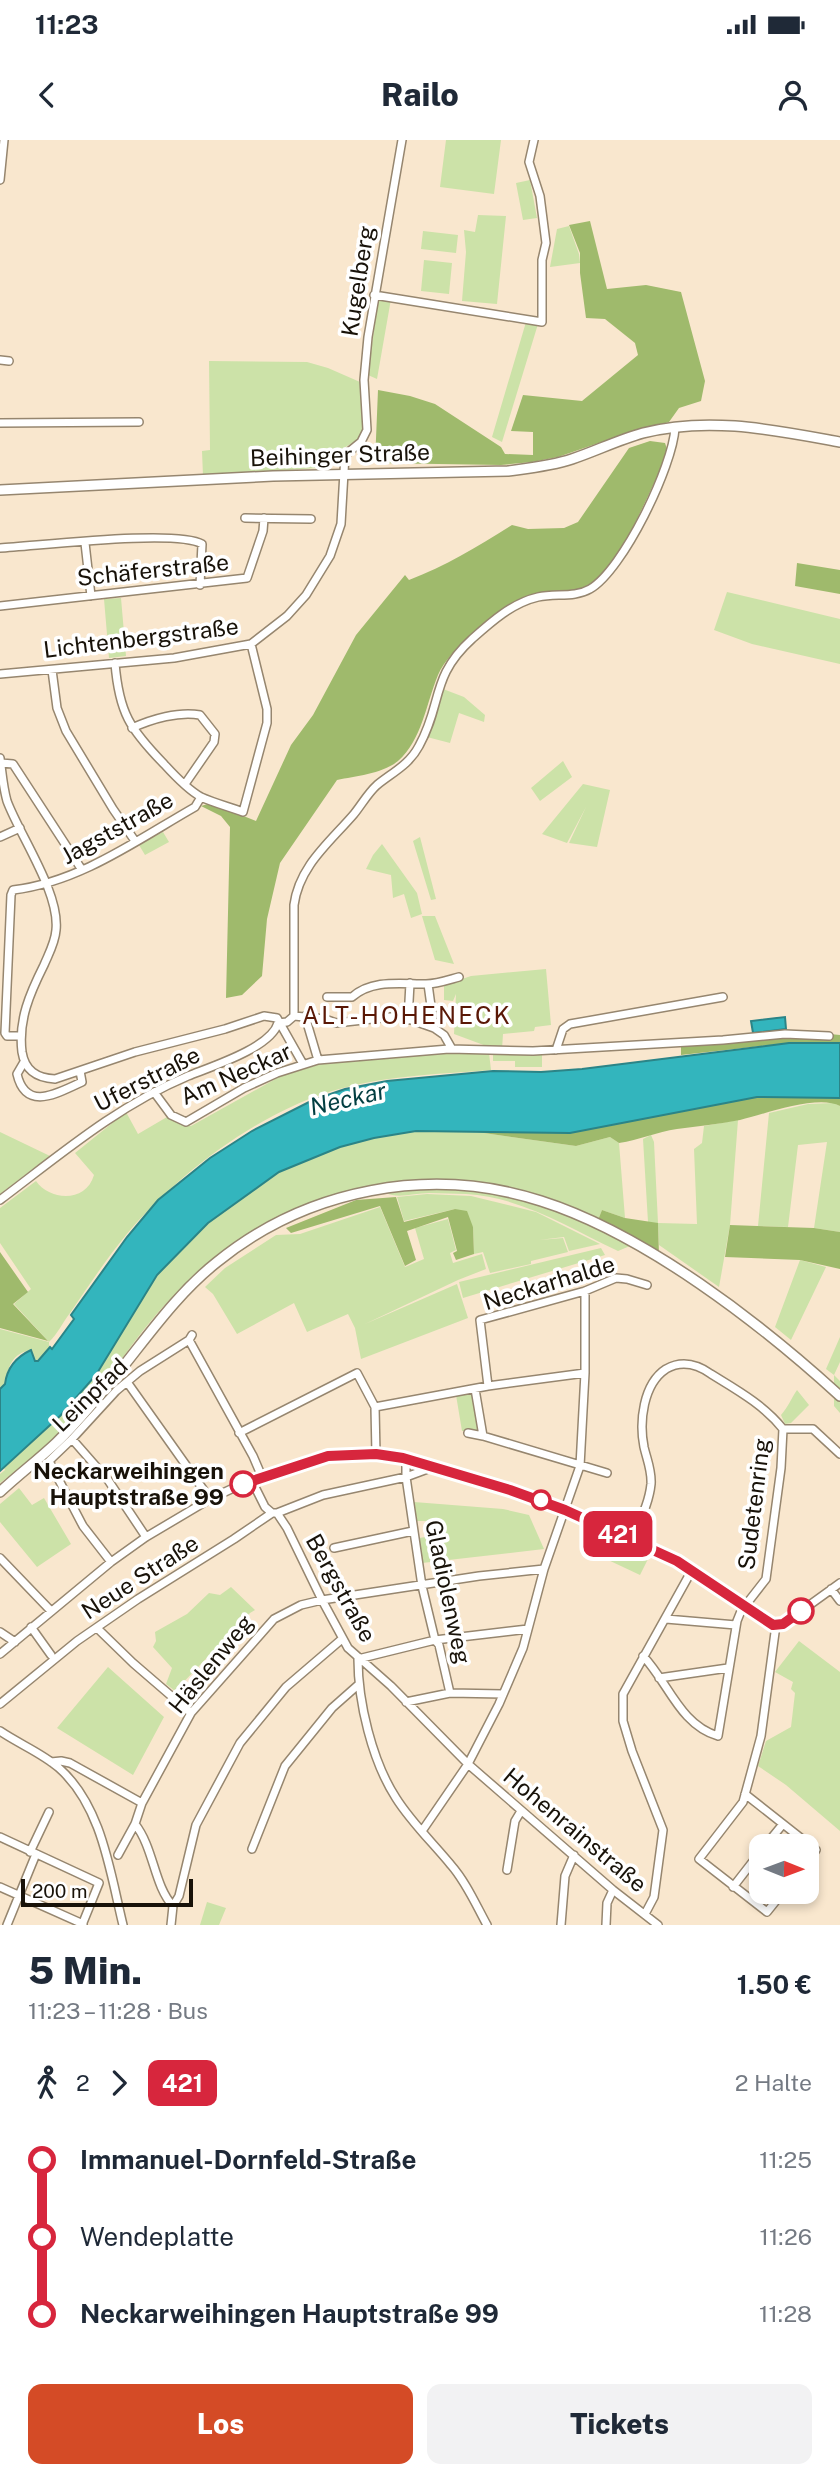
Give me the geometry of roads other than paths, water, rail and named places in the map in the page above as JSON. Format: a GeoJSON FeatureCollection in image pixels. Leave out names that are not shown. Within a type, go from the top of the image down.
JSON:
{"type":"FeatureCollection","features":[{"type":"Feature","properties":{"kind":"main road","name":"Beihinger Straße"},"geometry":{"type":"LineString","coordinates":[[0,489],[343,474],[508,471],[572,459],[643,433],[704,425],[738,425],[840,442]]}},
{"type":"Feature","properties":{"kind":"main road"},"geometry":{"type":"LineString","coordinates":[[0,1489],[55,1444],[172,1306],[199,1277],[224,1256],[254,1235],[301,1210],[339,1197],[387,1187],[444,1184],[499,1190],[543,1201],[601,1226],[667,1263],[718,1299],[769,1336],[840,1396]]}},
{"type":"Feature","properties":{"kind":"street"},"geometry":{"type":"LineString","coordinates":[[0,180],[4,140]]}},
{"type":"Feature","properties":{"kind":"street","name":"Kugelberg"},"geometry":{"type":"LineString","coordinates":[[343,474],[345,455],[361,442],[367,430],[364,380],[374,295],[402,140]]}},
{"type":"Feature","properties":{"kind":"street"},"geometry":{"type":"LineString","coordinates":[[374,295],[542,322],[542,260],[546,243],[540,197],[529,162],[534,140]]}},
{"type":"Feature","properties":{"kind":"street"},"geometry":{"type":"LineString","coordinates":[[0,423],[139,422]]}},
{"type":"Feature","properties":{"kind":"street"},"geometry":{"type":"LineString","coordinates":[[294,1016],[294,905],[297,888],[310,865],[369,793],[410,760],[431,720],[445,671],[457,654],[510,609],[537,597],[583,592],[607,574],[632,536],[666,468],[675,428]]}},
{"type":"Feature","properties":{"kind":"street","name":"Lichtenbergstraße"},"geometry":{"type":"LineString","coordinates":[[0,674],[174,658],[251,644],[287,616],[319,577],[336,542],[341,524],[343,474]]}},
{"type":"Feature","properties":{"kind":"street"},"geometry":{"type":"LineString","coordinates":[[245,518],[311,519]]}},
{"type":"Feature","properties":{"kind":"street","name":"Schäferstraße"},"geometry":{"type":"LineString","coordinates":[[0,606],[247,578],[264,519]]}},
{"type":"Feature","properties":{"kind":"street"},"geometry":{"type":"LineString","coordinates":[[0,548],[147,538],[194,540],[202,544],[200,585]]}},
{"type":"Feature","properties":{"kind":"street"},"geometry":{"type":"LineString","coordinates":[[85,543],[91,596]]}},
{"type":"Feature","properties":{"kind":"street"},"geometry":{"type":"LineString","coordinates":[[115,663],[119,695],[132,728],[173,774],[201,797],[243,811],[267,723],[267,709],[251,644]]}},
{"type":"Feature","properties":{"kind":"street"},"geometry":{"type":"LineString","coordinates":[[52,670],[57,708],[66,731],[135,841]]}},
{"type":"Feature","properties":{"kind":"street"},"geometry":{"type":"LineString","coordinates":[[132,728],[168,716],[190,713],[201,715],[215,734],[214,742],[185,784]]}},
{"type":"Feature","properties":{"kind":"street"},"geometry":{"type":"LineString","coordinates":[[82,870],[13,764],[0,761],[8,801],[54,908],[54,945],[27,1001],[20,1036],[24,1062],[32,1073],[55,1079],[135,1052],[264,1016],[275,1017],[303,1064]]}},
{"type":"Feature","properties":{"kind":"street","name":"Jagststraße"},"geometry":{"type":"LineString","coordinates":[[20,1036],[7,1036],[5,1032],[13,890],[46,886],[80,873],[195,807],[201,797]]}},
{"type":"Feature","properties":{"kind":"street"},"geometry":{"type":"LineString","coordinates":[[0,837],[20,828]]}},
{"type":"Feature","properties":{"kind":"street"},"geometry":{"type":"LineString","coordinates":[[327,997],[352,997],[360,989],[410,982],[428,984],[459,977]]}},
{"type":"Feature","properties":{"kind":"street"},"geometry":{"type":"LineString","coordinates":[[408,1020],[410,982]]}},
{"type":"Feature","properties":{"kind":"street"},"geometry":{"type":"LineString","coordinates":[[428,984],[434,1028]]}},
{"type":"Feature","properties":{"kind":"street"},"geometry":{"type":"LineString","coordinates":[[556,1050],[563,1029],[570,1024],[723,997]]}},
{"type":"Feature","properties":{"kind":"street"},"geometry":{"type":"LineString","coordinates":[[278,1023],[287,1022],[294,1016],[325,1019],[336,1023],[400,1016],[434,1028],[444,1035],[452,1049]]}},
{"type":"Feature","properties":{"kind":"street"},"geometry":{"type":"LineString","coordinates":[[305,1016],[318,1060]]}},
{"type":"Feature","properties":{"kind":"street","name":"Uferstraße"},"geometry":{"type":"LineString","coordinates":[[0,1200],[91,1129],[154,1092],[244,1053],[275,1030],[278,1023]]}},
{"type":"Feature","properties":{"kind":"street","name":"Am Neckar"},"geometry":{"type":"LineString","coordinates":[[154,1092],[171,1115],[186,1122],[244,1088],[277,1073],[318,1060],[452,1049],[556,1050],[785,1034],[829,1036]]}},
{"type":"Feature","properties":{"kind":"street"},"geometry":{"type":"LineString","coordinates":[[24,1062],[17,1074],[19,1083],[33,1096],[42,1098],[82,1082],[80,1071]]}},
{"type":"Feature","properties":{"kind":"street","name":"Neckarhalde"},"geometry":{"type":"LineString","coordinates":[[488,1386],[480,1320],[585,1291],[616,1278],[648,1285]]}},
{"type":"Feature","properties":{"kind":"street"},"geometry":{"type":"LineString","coordinates":[[422,1831],[468,1764],[523,1648],[544,1569],[580,1466],[585,1373],[585,1291]]}},
{"type":"Feature","properties":{"kind":"street","name":"Leinpfad"},"geometry":{"type":"LineString","coordinates":[[111,1562],[83,1526],[49,1461],[116,1391],[190,1337],[239,1433]]}},
{"type":"Feature","properties":{"kind":"street","name":"Sudetenring"},"geometry":{"type":"LineString","coordinates":[[632,1540],[649,1498],[650,1488],[650,1468],[642,1430],[644,1407],[651,1383],[660,1374],[680,1363],[701,1367],[758,1404],[783,1429],[781,1468],[766,1579],[736,1625],[718,1736],[686,1716],[659,1678]]}},
{"type":"Feature","properties":{"kind":"street"},"geometry":{"type":"LineString","coordinates":[[262,1477],[239,1433],[357,1373],[375,1407],[376,1454]]}},
{"type":"Feature","properties":{"kind":"street"},"geometry":{"type":"LineString","coordinates":[[375,1407],[488,1386],[585,1373]]}},
{"type":"Feature","properties":{"kind":"street"},"geometry":{"type":"LineString","coordinates":[[127,1382],[210,1499]]}},
{"type":"Feature","properties":{"kind":"street"},"geometry":{"type":"LineString","coordinates":[[475,1389],[483,1436]]}},
{"type":"Feature","properties":{"kind":"street"},"geometry":{"type":"LineString","coordinates":[[783,1429],[813,1429],[840,1454]]}},
{"type":"Feature","properties":{"kind":"street"},"geometry":{"type":"LineString","coordinates":[[468,1433],[607,1473]]}},
{"type":"Feature","properties":{"kind":"street"},"geometry":{"type":"LineString","coordinates":[[72,1439],[108,1480],[146,1537]]}},
{"type":"Feature","properties":{"kind":"street"},"geometry":{"type":"LineString","coordinates":[[0,1654],[111,1562],[146,1537],[210,1499],[314,1458],[340,1454],[376,1454],[403,1458],[510,1490],[565,1510],[692,1570],[776,1625],[786,1622],[840,1583]]}},
{"type":"Feature","properties":{"kind":"street","name":"Gladiolenweg"},"geometry":{"type":"LineString","coordinates":[[403,1458],[422,1586],[450,1693]]}},
{"type":"Feature","properties":{"kind":"street","name":"Neue Straße"},"geometry":{"type":"LineString","coordinates":[[0,1704],[58,1656],[138,1599],[274,1513],[323,1495],[406,1477],[433,1467]]}},
{"type":"Feature","properties":{"kind":"street","name":"Bergstraße"},"geometry":{"type":"LineString","coordinates":[[252,1481],[265,1507],[287,1528],[342,1639],[358,1659],[371,1667],[468,1764]]}},
{"type":"Feature","properties":{"kind":"street"},"geometry":{"type":"LineString","coordinates":[[334,1548],[413,1531]]}},
{"type":"Feature","properties":{"kind":"street"},"geometry":{"type":"LineString","coordinates":[[0,1558],[51,1611]]}},
{"type":"Feature","properties":{"kind":"street","name":"Häslenweg"},"geometry":{"type":"LineString","coordinates":[[118,1855],[135,1824],[142,1803],[191,1713],[274,1619],[301,1605],[322,1600],[544,1569]]}},
{"type":"Feature","properties":{"kind":"street"},"geometry":{"type":"LineString","coordinates":[[645,1914],[654,1897],[663,1830],[623,1721],[623,1693],[692,1570]]}},
{"type":"Feature","properties":{"kind":"street"},"geometry":{"type":"LineString","coordinates":[[831,1589],[840,1601]]}},
{"type":"Feature","properties":{"kind":"street"},"geometry":{"type":"LineString","coordinates":[[666,1619],[736,1625]]}},
{"type":"Feature","properties":{"kind":"street"},"geometry":{"type":"LineString","coordinates":[[749,1899],[699,1859],[743,1802],[761,1735],[776,1625]]}},
{"type":"Feature","properties":{"kind":"street"},"geometry":{"type":"LineString","coordinates":[[31,1628],[51,1655]]}},
{"type":"Feature","properties":{"kind":"street"},"geometry":{"type":"LineString","coordinates":[[97,1628],[191,1713]]}},
{"type":"Feature","properties":{"kind":"street"},"geometry":{"type":"LineString","coordinates":[[487,1925],[453,1867],[404,1809],[390,1787],[375,1752],[358,1685],[358,1659],[435,1640],[484,1632],[528,1629]]}},
{"type":"Feature","properties":{"kind":"street"},"geometry":{"type":"LineString","coordinates":[[0,1632],[15,1642]]}},
{"type":"Feature","properties":{"kind":"street"},"geometry":{"type":"LineString","coordinates":[[171,1925],[173,1906],[179,1896],[196,1825],[240,1743],[286,1687],[342,1639]]}},
{"type":"Feature","properties":{"kind":"street"},"geometry":{"type":"LineString","coordinates":[[643,1656],[659,1678],[728,1668]]}},
{"type":"Feature","properties":{"kind":"street"},"geometry":{"type":"LineString","coordinates":[[252,1849],[285,1766],[332,1708],[358,1685]]}},
{"type":"Feature","properties":{"kind":"street"},"geometry":{"type":"LineString","coordinates":[[406,1702],[450,1693],[503,1694]]}},
{"type":"Feature","properties":{"kind":"street"},"geometry":{"type":"LineString","coordinates":[[0,1731],[51,1762],[80,1790],[98,1830],[123,1925]]}},
{"type":"Feature","properties":{"kind":"street"},"geometry":{"type":"LineString","coordinates":[[51,1762],[61,1760],[71,1763],[142,1803]]}},
{"type":"Feature","properties":{"kind":"street","name":"Hohenrainstraße"},"geometry":{"type":"LineString","coordinates":[[468,1764],[613,1890],[658,1925]]}},
{"type":"Feature","properties":{"kind":"street"},"geometry":{"type":"LineString","coordinates":[[745,1794],[795,1834]]}},
{"type":"Feature","properties":{"kind":"street"},"geometry":{"type":"LineString","coordinates":[[507,1870],[514,1821],[521,1811]]}},
{"type":"Feature","properties":{"kind":"street"},"geometry":{"type":"LineString","coordinates":[[7,1925],[48,1812]]}},
{"type":"Feature","properties":{"kind":"street"},"geometry":{"type":"LineString","coordinates":[[135,1824],[142,1832],[156,1865],[165,1897],[173,1906]]}},
{"type":"Feature","properties":{"kind":"street"},"geometry":{"type":"LineString","coordinates":[[774,1834],[782,1824]]}},
{"type":"Feature","properties":{"kind":"street"},"geometry":{"type":"LineString","coordinates":[[0,1837],[99,1883],[83,1925],[0,1887]]}},
{"type":"Feature","properties":{"kind":"street"},"geometry":{"type":"LineString","coordinates":[[561,1925],[565,1876],[574,1854]]}},
{"type":"Feature","properties":{"kind":"street"},"geometry":{"type":"LineString","coordinates":[[733,1887],[749,1866]]}},
{"type":"Feature","properties":{"kind":"street"},"geometry":{"type":"LineString","coordinates":[[606,1925],[607,1903],[613,1890]]}},
{"type":"Feature","properties":{"kind":"street"},"geometry":{"type":"LineString","coordinates":[[756,1904],[767,1912],[773,1904]]}},
{"type":"Feature","properties":{"kind":"water"},"geometry":{"type":"Polygon","coordinates":[[[785,1017],[786,1029],[753,1033],[751,1021],[785,1017]]]}},
{"type":"Feature","properties":{"kind":"water","name":"Neckar"},"geometry":{"type":"Polygon","coordinates":[[[789,1043],[840,1043],[840,1098],[757,1097],[570,1133],[416,1131],[340,1147],[279,1172],[208,1223],[157,1275],[96,1375],[60,1416],[0,1471],[0,1389],[5,1384],[13,1364],[31,1350],[35,1361],[38,1361],[50,1347],[52,1349],[74,1319],[71,1315],[127,1237],[158,1200],[210,1158],[252,1131],[313,1100],[345,1089],[387,1081],[493,1071],[582,1069],[789,1043]]]}},
{"type":"Feature","properties":{"kind":"place","name":"Neckarweihingen Hauptstraße 99"},"geometry":{"type":"Point","coordinates":[243,1484]}},
{"type":"Feature","properties":{"kind":"district","name":"ALT-HOHENECK"},"geometry":{"type":"Point","coordinates":[407,1016]}}]}
